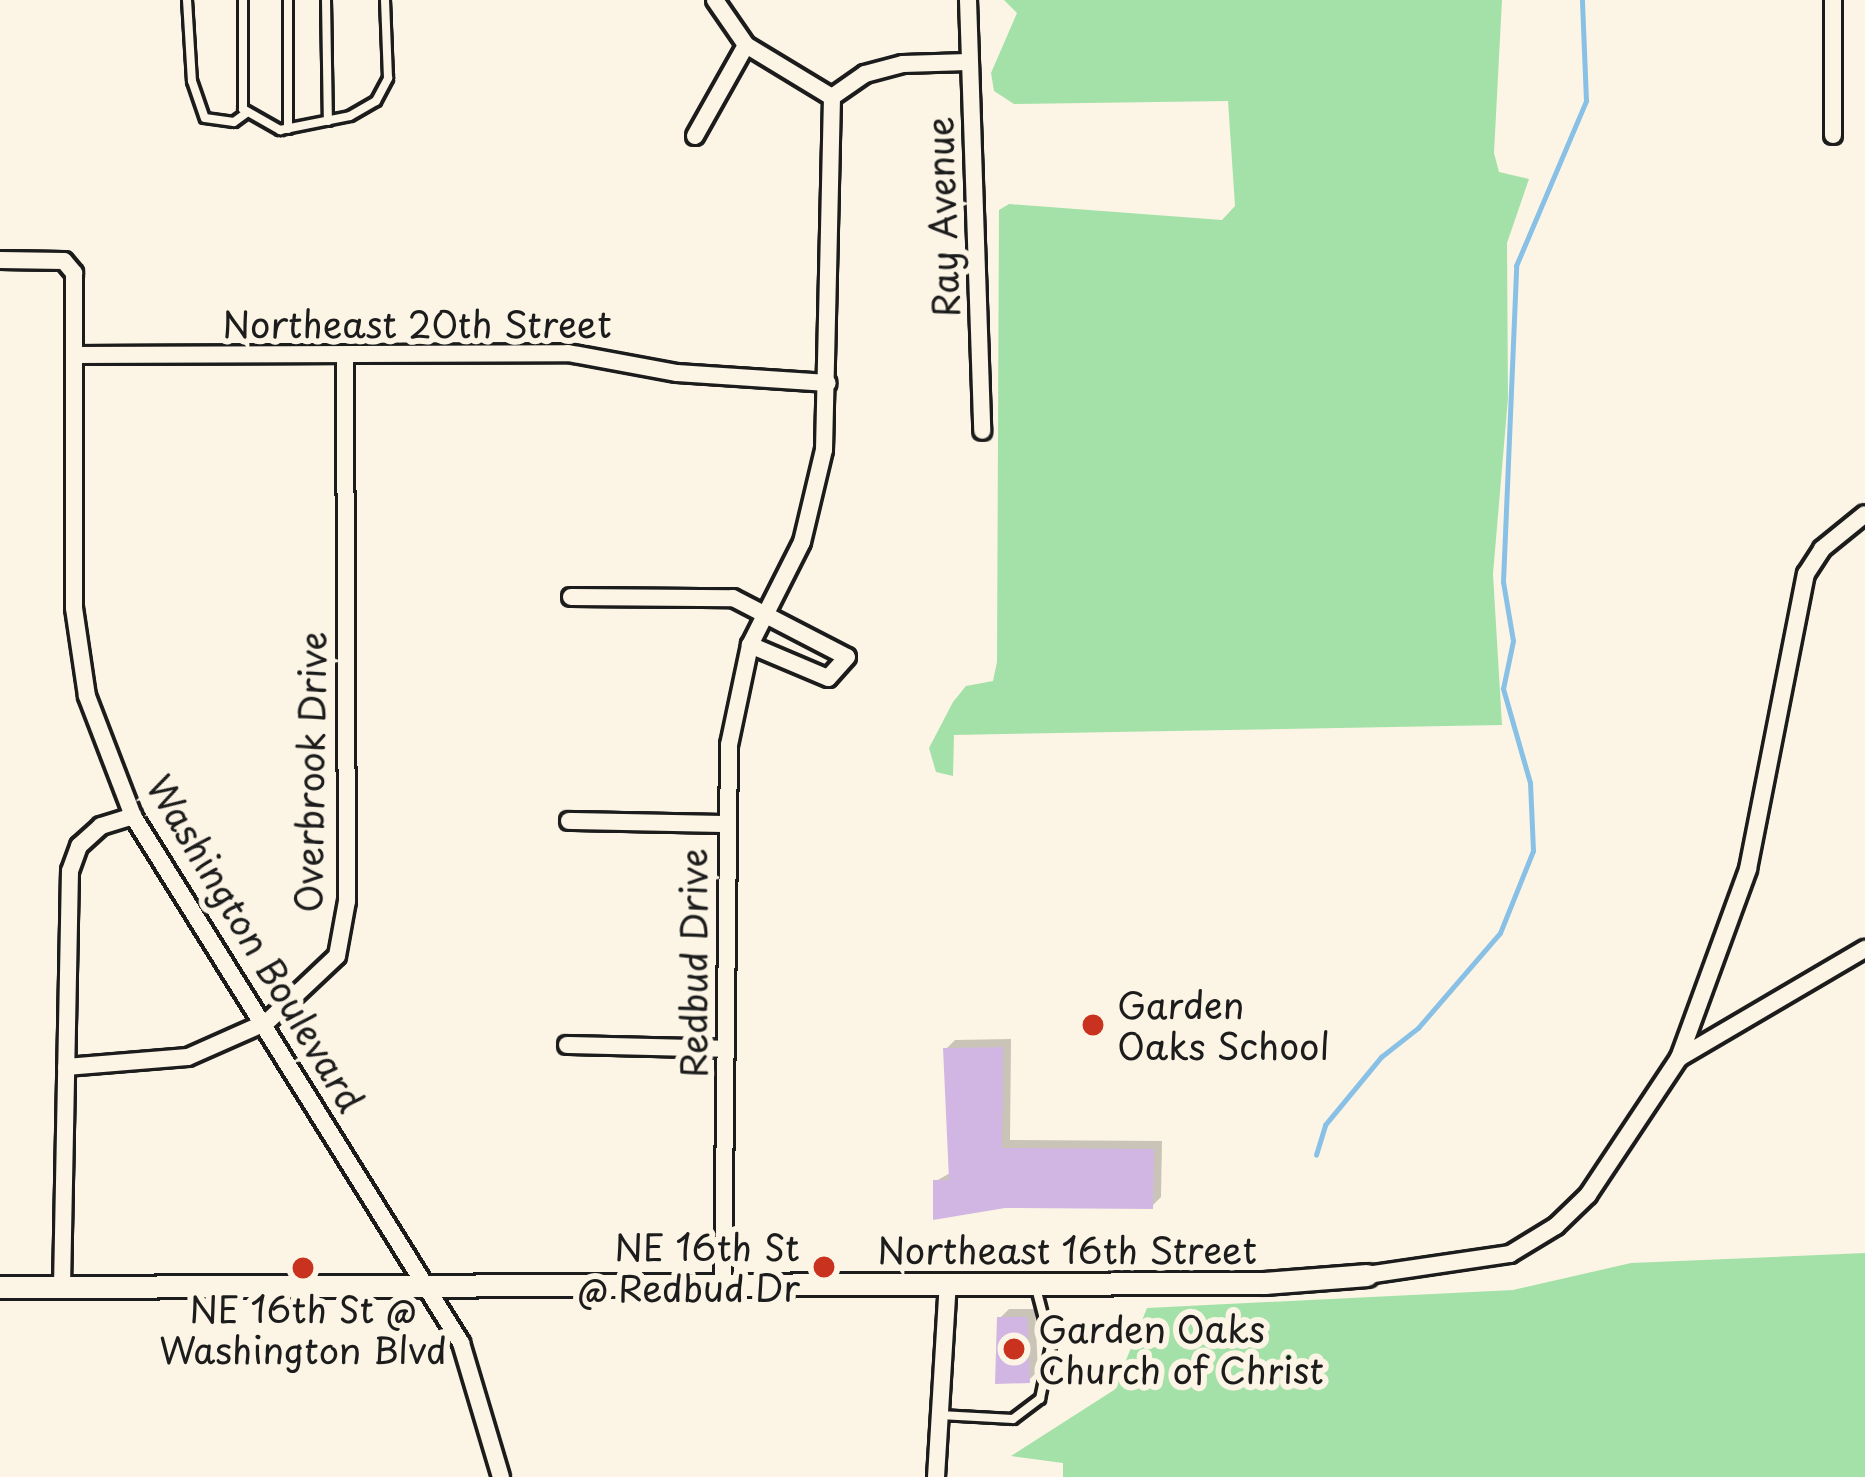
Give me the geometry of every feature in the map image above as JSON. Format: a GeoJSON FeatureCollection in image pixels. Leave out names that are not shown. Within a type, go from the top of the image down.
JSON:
{"type":"FeatureCollection","features":[{"type":"Feature","properties":{"kind":"street"},"geometry":{"type":"LineString","coordinates":[[715,0],[746,44],[832,97],[865,74],[903,64],[968,62]]}},
{"type":"Feature","properties":{"kind":"street","name":"Ray Avenue"},"geometry":{"type":"LineString","coordinates":[[968,0],[982,431]]}},
{"type":"Feature","properties":{"kind":"street"},"geometry":{"type":"LineString","coordinates":[[1833,0],[1833,135]]}},
{"type":"Feature","properties":{"kind":"street"},"geometry":{"type":"LineString","coordinates":[[695,136],[746,44]]}},
{"type":"Feature","properties":{"kind":"street","name":"Redbud Drive"},"geometry":{"type":"LineString","coordinates":[[723,1283],[729,746],[761,609],[786,576],[816,497],[828,383],[832,97]]}},
{"type":"Feature","properties":{"kind":"street","name":"Washington Boulevard"},"geometry":{"type":"LineString","coordinates":[[0,260],[64,261],[74,273],[76,355],[68,519],[74,608],[88,696],[133,816],[267,1022],[461,1342],[501,1477]]}},
{"type":"Feature","properties":{"kind":"street","name":"Northeast 20th Street"},"geometry":{"type":"LineString","coordinates":[[76,355],[568,353],[677,373],[828,383]]}},
{"type":"Feature","properties":{"kind":"street","name":"Overbrook Drive"},"geometry":{"type":"LineString","coordinates":[[66,1066],[188,1057],[267,1022],[337,956],[347,901],[345,355]]}},
{"type":"Feature","properties":{"kind":"street"},"geometry":{"type":"LineString","coordinates":[[1679,1058],[1748,869],[1806,574],[1822,549],[1865,514]]}},
{"type":"Feature","properties":{"kind":"street"},"geometry":{"type":"LineString","coordinates":[[571,597],[733,598],[848,657],[828,678],[750,645]]}},
{"type":"Feature","properties":{"kind":"street"},"geometry":{"type":"LineString","coordinates":[[62,1287],[70,872],[80,846],[101,826],[133,816]]}},
{"type":"Feature","properties":{"kind":"street"},"geometry":{"type":"LineString","coordinates":[[569,821],[727,824]]}},
{"type":"Feature","properties":{"kind":"street","name":"Northeast 16th Street"},"geometry":{"type":"LineString","coordinates":[[0,1287],[1035,1283],[1367,1275],[1510,1254],[1556,1226],[1588,1195],[1679,1058],[1865,949]]}},
{"type":"Feature","properties":{"kind":"street"},"geometry":{"type":"LineString","coordinates":[[567,1046],[726,1049]]}},
{"type":"Feature","properties":{"kind":"street"},"geometry":{"type":"LineString","coordinates":[[936,1477],[949,1282]]}},
{"type":"Feature","properties":{"kind":"lane"},"geometry":{"type":"LineString","coordinates":[[187,0],[192,81],[205,118],[234,122],[245,114]]}},
{"type":"Feature","properties":{"kind":"lane"},"geometry":{"type":"LineString","coordinates":[[243,0],[245,114]]}},
{"type":"Feature","properties":{"kind":"lane"},"geometry":{"type":"LineString","coordinates":[[288,0],[288,129]]}},
{"type":"Feature","properties":{"kind":"lane"},"geometry":{"type":"LineString","coordinates":[[326,0],[328,122]]}},
{"type":"Feature","properties":{"kind":"lane"},"geometry":{"type":"LineString","coordinates":[[245,114],[288,129],[328,122],[369,106],[388,78],[385,0]]}},
{"type":"Feature","properties":{"kind":"lane"},"geometry":{"type":"LineString","coordinates":[[940,1415],[1013,1419],[1040,1399],[1051,1346],[1035,1283]]}},
{"type":"Feature","properties":{"kind":"green space"},"geometry":{"type":"Polygon","coordinates":[[[1004,0],[1502,0],[1494,153],[1499,172],[1529,179],[1507,243],[1508,398],[1493,574],[1502,725],[954,735],[953,776],[936,772],[929,748],[953,702],[966,686],[993,681],[997,662],[999,210],[1009,204],[1222,220],[1235,206],[1228,101],[1014,104],[994,91],[991,73],[1017,13],[1004,0]]]}},
{"type":"Feature","properties":{"kind":"green space"},"geometry":{"type":"Polygon","coordinates":[[[1865,1253],[1865,1477],[1063,1477],[1063,1463],[1011,1456],[1114,1390],[1147,1308],[1513,1290],[1631,1263],[1865,1253]]]}},
{"type":"Feature","properties":{"kind":"building"},"geometry":{"type":"Polygon","coordinates":[[[1003,1047],[1002,1148],[1154,1149],[1153,1209],[1005,1208],[933,1220],[933,1180],[949,1180],[943,1048],[1003,1047]]]}},
{"type":"Feature","properties":{"kind":"building"},"geometry":{"type":"Polygon","coordinates":[[[997,1317],[1027,1317],[1030,1383],[995,1384],[997,1317]]]}},
{"type":"Feature","properties":{"kind":"waterway"},"geometry":{"type":"LineString","coordinates":[[1316,1155],[1325,1125],[1381,1057],[1418,1028],[1500,933],[1533,851],[1530,783],[1503,689],[1513,641],[1503,582],[1516,266],[1586,101],[1582,0]]}},
{"type":"Feature","properties":{"kind":"place","name":"Garden Oaks School"},"geometry":{"type":"Point","coordinates":[1093,1025]}},
{"type":"Feature","properties":{"kind":"place","name":"NE 16th St @ Redbud Dr"},"geometry":{"type":"Point","coordinates":[824,1267]}},
{"type":"Feature","properties":{"kind":"place","name":"NE 16th St @ Washington Blvd"},"geometry":{"type":"Point","coordinates":[303,1268]}},
{"type":"Feature","properties":{"kind":"place","name":"Garden Oaks Church of Christ"},"geometry":{"type":"Point","coordinates":[1014,1349]}}]}
